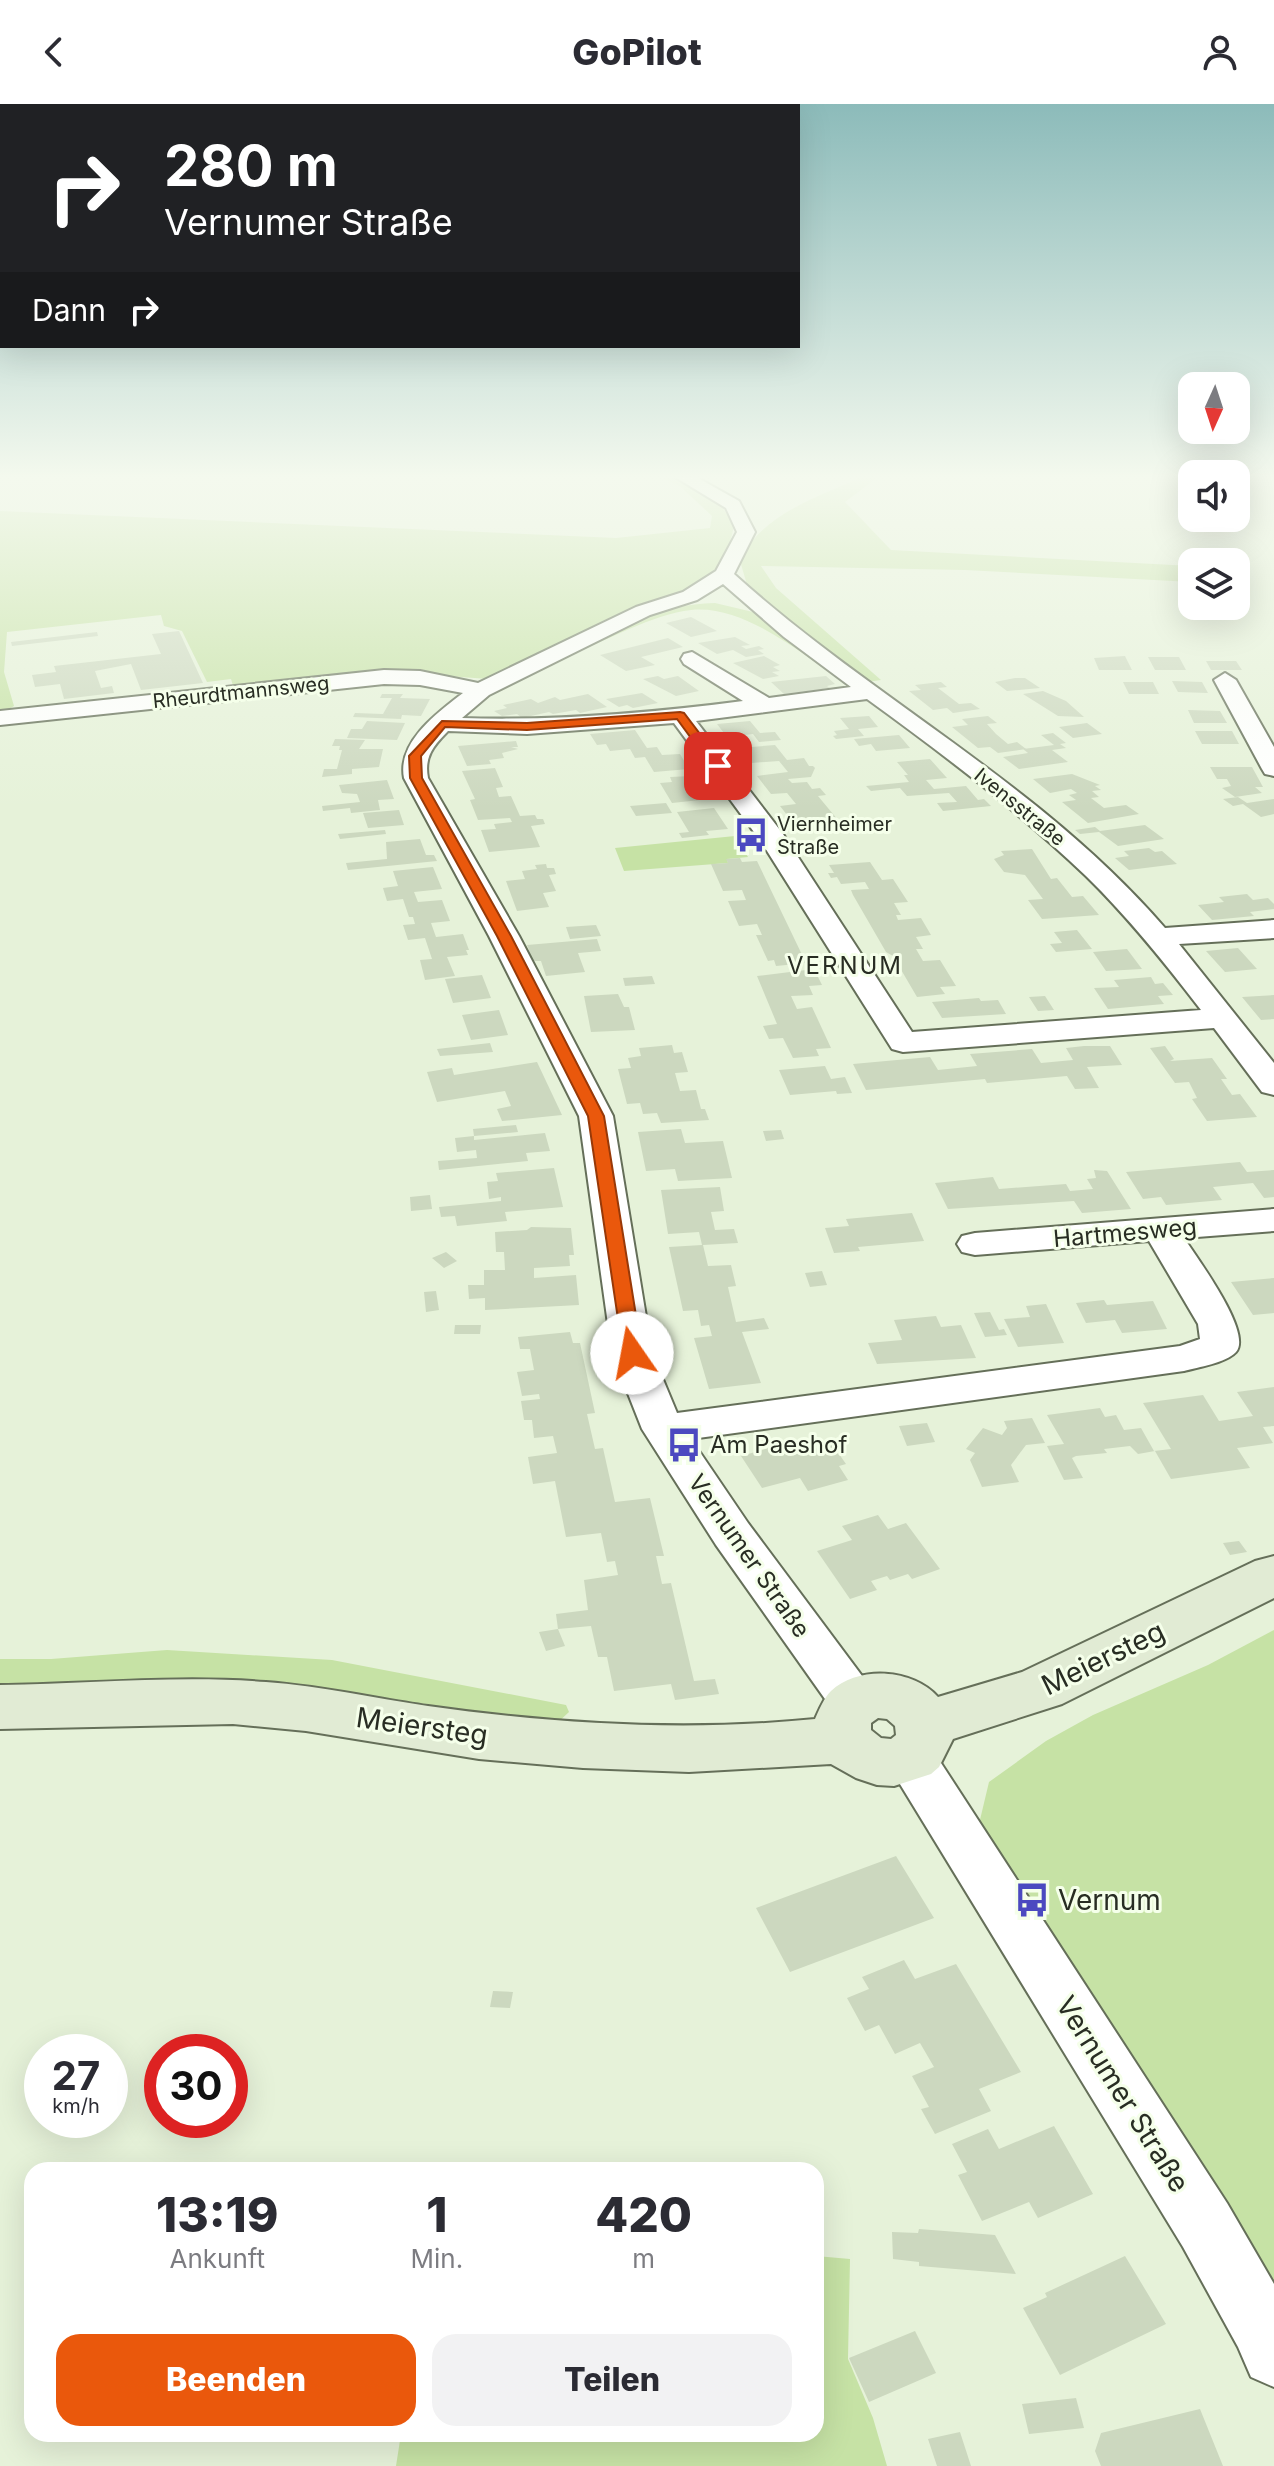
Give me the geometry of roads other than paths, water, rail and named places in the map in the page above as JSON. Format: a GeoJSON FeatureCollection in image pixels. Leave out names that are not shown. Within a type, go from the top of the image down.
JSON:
{"type":"FeatureCollection","features":[{"type":"Feature","properties":{"kind":"street","name":"Vernumer Straße"},"geometry":{"type":"LineString","coordinates":[[704,587],[690,596],[643,611],[481,690],[459,705],[415,756],[416,778],[504,936],[596,1116],[632,1353],[663,1429],[849,1721]]}},
{"type":"Feature","properties":{"kind":"street","name":"Ivensstraße"},"geometry":{"type":"LineString","coordinates":[[738,587],[868,692],[911,720],[1069,847],[1156,937],[1274,1085]]}},
{"type":"Feature","properties":{"kind":"street"},"geometry":{"type":"LineString","coordinates":[[666,604],[716,602],[762,609]]}},
{"type":"Feature","properties":{"kind":"street"},"geometry":{"type":"LineString","coordinates":[[692,659],[765,705]]}},
{"type":"Feature","properties":{"kind":"street","name":"Rheurdtmannsweg"},"geometry":{"type":"LineString","coordinates":[[0,718],[384,677],[420,678],[481,690]]}},
{"type":"Feature","properties":{"kind":"street"},"geometry":{"type":"LineString","coordinates":[[1225,680],[1274,769]]}},
{"type":"Feature","properties":{"kind":"street"},"geometry":{"type":"LineString","coordinates":[[442,724],[527,727],[680,716],[868,692]]}},
{"type":"Feature","properties":{"kind":"street"},"geometry":{"type":"LineString","coordinates":[[680,716],[774,840],[903,1042],[1222,1018]]}},
{"type":"Feature","properties":{"kind":"street"},"geometry":{"type":"LineString","coordinates":[[1156,937],[1274,929]]}},
{"type":"Feature","properties":{"kind":"street","name":"Hartmesweg"},"geometry":{"type":"LineString","coordinates":[[975,1244],[1274,1220]]}},
{"type":"Feature","properties":{"kind":"street"},"geometry":{"type":"LineString","coordinates":[[663,1429],[1184,1358],[1220,1346],[1218,1324],[1161,1230]]}},
{"type":"Feature","properties":{"kind":"street","name":"Meiersteg"},"geometry":{"type":"LineString","coordinates":[[0,1707],[166,1700],[267,1704],[470,1734],[622,1745],[768,1745],[849,1721],[877,1696],[903,1700],[916,1710],[917,1740],[975,1711],[1042,1688],[1274,1575]]}},
{"type":"Feature","properties":{"kind":"street","name":"Vernumer Straße"},"geometry":{"type":"LineString","coordinates":[[917,1740],[1205,2225],[1261,2324],[1274,2354]]}},
{"type":"Feature","properties":{"kind":"place","name":"Viernheimer Straße"},"geometry":{"type":"Point","coordinates":[751,835]}},
{"type":"Feature","properties":{"kind":"place","name":"Am Paeshof"},"geometry":{"type":"Point","coordinates":[684,1445]}},
{"type":"Feature","properties":{"kind":"place","name":"Vernum"},"geometry":{"type":"Point","coordinates":[1032,1900]}},
{"type":"Feature","properties":{"kind":"district","name":"VERNUM"},"geometry":{"type":"Point","coordinates":[845,966]}}]}
